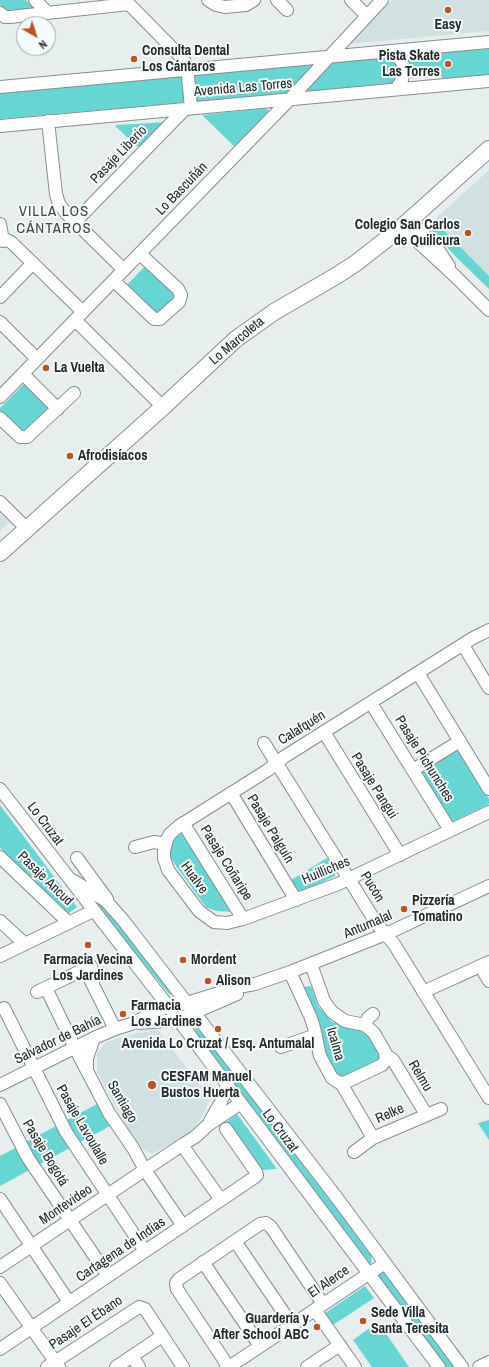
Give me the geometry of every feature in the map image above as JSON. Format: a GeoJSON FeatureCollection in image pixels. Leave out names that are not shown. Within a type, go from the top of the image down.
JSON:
{"type":"FeatureCollection","features":[{"type":"Feature","properties":{"kind":"main road","name":"Lo Marcoleta"},"geometry":{"type":"LineString","coordinates":[[0,553],[164,407],[246,331],[288,303],[348,269],[406,224],[489,150]]}},
{"type":"Feature","properties":{"kind":"street"},"geometry":{"type":"LineString","coordinates":[[35,0],[47,12]]}},
{"type":"Feature","properties":{"kind":"street"},"geometry":{"type":"LineString","coordinates":[[208,0],[216,5],[225,7],[242,6],[254,0]]}},
{"type":"Feature","properties":{"kind":"street"},"geometry":{"type":"LineString","coordinates":[[277,0],[287,10]]}},
{"type":"Feature","properties":{"kind":"street"},"geometry":{"type":"LineString","coordinates":[[351,0],[367,16]]}},
{"type":"Feature","properties":{"kind":"street","name":"Lo Bascuñán"},"geometry":{"type":"LineString","coordinates":[[0,397],[290,99],[327,57],[382,0]]}},
{"type":"Feature","properties":{"kind":"street"},"geometry":{"type":"LineString","coordinates":[[0,14],[8,17],[127,2],[183,59],[187,70],[188,108]]}},
{"type":"Feature","properties":{"kind":"street","name":"Avenida Las Torres"},"geometry":{"type":"LineString","coordinates":[[0,86],[489,42]]}},
{"type":"Feature","properties":{"kind":"street"},"geometry":{"type":"LineString","coordinates":[[392,51],[402,62],[404,68],[402,80],[396,89]]}},
{"type":"Feature","properties":{"kind":"street","name":"Avenida Las Torres"},"geometry":{"type":"LineString","coordinates":[[0,126],[489,81]]}},
{"type":"Feature","properties":{"kind":"street","name":"Pasaje Liberio"},"geometry":{"type":"LineString","coordinates":[[75,222],[188,108]]}},
{"type":"Feature","properties":{"kind":"street"},"geometry":{"type":"LineString","coordinates":[[48,121],[57,199],[62,209],[124,270]]}},
{"type":"Feature","properties":{"kind":"street"},"geometry":{"type":"LineString","coordinates":[[0,224],[1,242],[9,240],[33,263],[79,316],[164,407]]}},
{"type":"Feature","properties":{"kind":"street"},"geometry":{"type":"LineString","coordinates":[[406,224],[489,310]]}},
{"type":"Feature","properties":{"kind":"street"},"geometry":{"type":"LineString","coordinates":[[114,281],[154,319],[162,318],[179,302],[181,295],[178,289],[140,254]]}},
{"type":"Feature","properties":{"kind":"street"},"geometry":{"type":"LineString","coordinates":[[0,297],[33,263]]}},
{"type":"Feature","properties":{"kind":"street"},"geometry":{"type":"LineString","coordinates":[[0,322],[37,359]]}},
{"type":"Feature","properties":{"kind":"street"},"geometry":{"type":"LineString","coordinates":[[23,374],[58,409]]}},
{"type":"Feature","properties":{"kind":"street"},"geometry":{"type":"LineString","coordinates":[[0,418],[20,437],[24,438],[30,435],[74,393]]}},
{"type":"Feature","properties":{"kind":"street"},"geometry":{"type":"LineString","coordinates":[[0,502],[27,529]]}},
{"type":"Feature","properties":{"kind":"street","name":"Calafquén"},"geometry":{"type":"LineString","coordinates":[[165,844],[170,834],[183,823],[284,757],[462,645],[489,630]]}},
{"type":"Feature","properties":{"kind":"street"},"geometry":{"type":"LineString","coordinates":[[462,645],[489,688]]}},
{"type":"Feature","properties":{"kind":"street"},"geometry":{"type":"LineString","coordinates":[[418,673],[489,789]]}},
{"type":"Feature","properties":{"kind":"street","name":"Pasaje Pichunches"},"geometry":{"type":"LineString","coordinates":[[371,703],[450,830]]}},
{"type":"Feature","properties":{"kind":"street","name":"Pasaje Pangui"},"geometry":{"type":"LineString","coordinates":[[324,732],[400,855]]}},
{"type":"Feature","properties":{"kind":"street"},"geometry":{"type":"LineString","coordinates":[[413,770],[460,741]]}},
{"type":"Feature","properties":{"kind":"street","name":"Pucón"},"geometry":{"type":"LineString","coordinates":[[264,743],[377,924],[394,944],[485,1084],[489,1098]]}},
{"type":"Feature","properties":{"kind":"street","name":"Lo Cruzat"},"geometry":{"type":"LineString","coordinates":[[0,789],[168,1006],[177,1020],[439,1367]]}},
{"type":"Feature","properties":{"kind":"street","name":"Pasaje Palguín"},"geometry":{"type":"LineString","coordinates":[[231,793],[296,900]]}},
{"type":"Feature","properties":{"kind":"street","name":"Huilliches"},"geometry":{"type":"LineString","coordinates":[[214,922],[227,923],[243,919],[296,900],[349,878],[450,830],[488,814]]}},
{"type":"Feature","properties":{"kind":"street","name":"Pasaje Coñaripe"},"geometry":{"type":"LineString","coordinates":[[183,823],[243,919]]}},
{"type":"Feature","properties":{"kind":"street"},"geometry":{"type":"LineString","coordinates":[[135,847],[154,842],[165,844]]}},
{"type":"Feature","properties":{"kind":"street","name":"Hualve"},"geometry":{"type":"LineString","coordinates":[[165,844],[164,858],[168,870],[199,911],[214,922]]}},
{"type":"Feature","properties":{"kind":"street","name":"Pasaje Ancud"},"geometry":{"type":"LineString","coordinates":[[0,857],[69,923]]}},
{"type":"Feature","properties":{"kind":"street","name":"Lo Cruzat"},"geometry":{"type":"LineString","coordinates":[[77,858],[337,1198],[462,1367]]}},
{"type":"Feature","properties":{"kind":"street","name":"Lo Cruzat"},"geometry":{"type":"LineString","coordinates":[[66,876],[106,901],[123,920]]}},
{"type":"Feature","properties":{"kind":"street","name":"Antumalal"},"geometry":{"type":"LineString","coordinates":[[177,1020],[191,1008],[238,987],[255,984],[290,972],[386,934],[489,886]]}},
{"type":"Feature","properties":{"kind":"street"},"geometry":{"type":"LineString","coordinates":[[0,956],[93,911]]}},
{"type":"Feature","properties":{"kind":"street"},"geometry":{"type":"LineString","coordinates":[[0,920],[25,944]]}},
{"type":"Feature","properties":{"kind":"street","name":"Icalma"},"geometry":{"type":"LineString","coordinates":[[311,964],[324,1001],[332,1012],[345,1021],[365,1025]]}},
{"type":"Feature","properties":{"kind":"street"},"geometry":{"type":"LineString","coordinates":[[424,992],[485,964],[489,981]]}},
{"type":"Feature","properties":{"kind":"street","name":"Santiago"},"geometry":{"type":"LineString","coordinates":[[115,1029],[88,967],[41,990],[109,1113],[134,1148],[145,1170],[183,1226]]}},
{"type":"Feature","properties":{"kind":"street","name":"Icalma"},"geometry":{"type":"LineString","coordinates":[[290,972],[311,1018],[316,1035],[318,1051],[325,1067],[332,1078],[341,1083]]}},
{"type":"Feature","properties":{"kind":"street","name":"Salvador de Bahía"},"geometry":{"type":"LineString","coordinates":[[0,1085],[94,1038],[131,1024],[168,1006],[191,1008]]}},
{"type":"Feature","properties":{"kind":"street","name":"Pasaje Lavoulalle"},"geometry":{"type":"LineString","coordinates":[[5,1007],[66,1132],[145,1251]]}},
{"type":"Feature","properties":{"kind":"street"},"geometry":{"type":"LineString","coordinates":[[373,1014],[368,1018],[365,1025],[374,1033],[383,1048],[386,1056],[384,1062],[382,1065],[348,1082],[341,1083],[373,1138]]}},
{"type":"Feature","properties":{"kind":"street","name":"Salvador de Bahía"},"geometry":{"type":"LineString","coordinates":[[131,1024],[177,1020]]}},
{"type":"Feature","properties":{"kind":"street"},"geometry":{"type":"LineString","coordinates":[[281,1047],[316,1035]]}},
{"type":"Feature","properties":{"kind":"street"},"geometry":{"type":"LineString","coordinates":[[86,1070],[87,1058],[94,1038]]}},
{"type":"Feature","properties":{"kind":"street","name":"Relmu"},"geometry":{"type":"LineString","coordinates":[[386,1056],[393,1060],[426,1114]]}},
{"type":"Feature","properties":{"kind":"street","name":"Montevideo"},"geometry":{"type":"LineString","coordinates":[[208,1125],[221,1102],[226,1084]]}},
{"type":"Feature","properties":{"kind":"street","name":"Montevideo"},"geometry":{"type":"LineString","coordinates":[[0,1268],[195,1137],[208,1125],[240,1103]]}},
{"type":"Feature","properties":{"kind":"street","name":"Pasaje Bogotá"},"geometry":{"type":"LineString","coordinates":[[0,1104],[28,1158],[108,1276]]}},
{"type":"Feature","properties":{"kind":"street","name":"Relke"},"geometry":{"type":"LineString","coordinates":[[354,1152],[373,1138],[426,1114],[441,1109]]}},
{"type":"Feature","properties":{"kind":"street","name":"Cartagena de Indias"},"geometry":{"type":"LineString","coordinates":[[0,1349],[255,1177],[257,1175],[226,1129]]}},
{"type":"Feature","properties":{"kind":"street"},"geometry":{"type":"LineString","coordinates":[[182,1145],[221,1200]]}},
{"type":"Feature","properties":{"kind":"street","name":"Santiago"},"geometry":{"type":"LineString","coordinates":[[134,1148],[144,1156],[160,1160]]}},
{"type":"Feature","properties":{"kind":"street"},"geometry":{"type":"LineString","coordinates":[[0,1199],[69,1302]]}},
{"type":"Feature","properties":{"kind":"street"},"geometry":{"type":"LineString","coordinates":[[228,1367],[177,1289],[176,1284],[179,1279],[203,1262],[260,1224],[266,1223],[271,1227],[340,1345],[355,1367]]}},
{"type":"Feature","properties":{"kind":"street"},"geometry":{"type":"LineString","coordinates":[[235,1241],[292,1325]]}},
{"type":"Feature","properties":{"kind":"street"},"geometry":{"type":"LineString","coordinates":[[203,1262],[260,1346]]}},
{"type":"Feature","properties":{"kind":"street","name":"El Alerce"},"geometry":{"type":"LineString","coordinates":[[228,1367],[385,1263]]}},
{"type":"Feature","properties":{"kind":"street"},"geometry":{"type":"LineString","coordinates":[[0,1283],[54,1365]]}},
{"type":"Feature","properties":{"kind":"street","name":"Pasaje El Ébano"},"geometry":{"type":"LineString","coordinates":[[54,1365],[137,1307],[142,1307],[145,1309],[162,1336]]}},
{"type":"Feature","properties":{"kind":"street"},"geometry":{"type":"LineString","coordinates":[[116,1367],[162,1336],[183,1367]]}},
{"type":"Feature","properties":{"kind":"street"},"geometry":{"type":"LineString","coordinates":[[307,1367],[340,1345]]}},
{"type":"Feature","properties":{"kind":"street"},"geometry":{"type":"LineString","coordinates":[[132,1356],[139,1367]]}},
{"type":"Feature","properties":{"kind":"street"},"geometry":{"type":"LineString","coordinates":[[479,1367],[489,1362]]}},
{"type":"Feature","properties":{"kind":"shaded area"},"geometry":{"type":"Polygon","coordinates":[[[0,0],[26,0],[36,10],[8,13],[0,5],[0,0]]]}},
{"type":"Feature","properties":{"kind":"shaded area"},"geometry":{"type":"Polygon","coordinates":[[[392,0],[489,0],[489,31],[349,44],[392,0]]]}},
{"type":"Feature","properties":{"kind":"shaded area","name":"Pista Skate Las Torres"},"geometry":{"type":"Polygon","coordinates":[[[489,47],[489,75],[444,79],[429,68],[409,70],[402,54],[489,47]]]}},
{"type":"Feature","properties":{"kind":"shaded area"},"geometry":{"type":"Polygon","coordinates":[[[393,55],[399,61],[398,83],[0,119],[0,92],[393,55]]]}},
{"type":"Feature","properties":{"kind":"shaded area"},"geometry":{"type":"Polygon","coordinates":[[[267,108],[269,112],[237,149],[202,115],[267,108]]]}},
{"type":"Feature","properties":{"kind":"shaded area"},"geometry":{"type":"Polygon","coordinates":[[[167,122],[141,148],[115,126],[117,125],[167,122]]]}},
{"type":"Feature","properties":{"kind":"shaded area","name":"Colegio San Carlos de Quilicura"},"geometry":{"type":"Polygon","coordinates":[[[489,170],[489,276],[434,220],[489,170]]]}},
{"type":"Feature","properties":{"kind":"shaded area"},"geometry":{"type":"Polygon","coordinates":[[[434,220],[489,276],[489,289],[429,228],[429,223],[434,220]]]}},
{"type":"Feature","properties":{"kind":"shaded area"},"geometry":{"type":"Polygon","coordinates":[[[147,264],[176,292],[176,300],[161,315],[156,313],[127,285],[147,264]]]}},
{"type":"Feature","properties":{"kind":"shaded area"},"geometry":{"type":"Polygon","coordinates":[[[26,382],[53,409],[25,433],[20,433],[0,412],[0,408],[26,382]]]}},
{"type":"Feature","properties":{"kind":"shaded area"},"geometry":{"type":"Polygon","coordinates":[[[0,513],[10,522],[0,531],[0,513]]]}},
{"type":"Feature","properties":{"kind":"shaded area"},"geometry":{"type":"Polygon","coordinates":[[[458,748],[489,799],[489,804],[452,822],[419,771],[458,748]]]}},
{"type":"Feature","properties":{"kind":"shaded area"},"geometry":{"type":"Polygon","coordinates":[[[0,805],[77,907],[68,914],[0,848],[0,805]]]}},
{"type":"Feature","properties":{"kind":"shaded area"},"geometry":{"type":"Polygon","coordinates":[[[184,831],[233,912],[216,911],[206,907],[171,858],[170,848],[173,840],[178,834],[184,831]]]}},
{"type":"Feature","properties":{"kind":"shaded area"},"geometry":{"type":"Polygon","coordinates":[[[327,858],[336,872],[335,876],[300,893],[291,880],[327,858]]]}},
{"type":"Feature","properties":{"kind":"shaded area"},"geometry":{"type":"Polygon","coordinates":[[[87,896],[99,902],[173,993],[170,995],[87,896]]]}},
{"type":"Feature","properties":{"kind":"shaded area"},"geometry":{"type":"Polygon","coordinates":[[[311,986],[318,1006],[332,1022],[357,1029],[373,1039],[381,1058],[343,1076],[336,1075],[327,1060],[322,1043],[321,1028],[302,987],[311,986]]]}},
{"type":"Feature","properties":{"kind":"shaded area"},"geometry":{"type":"Polygon","coordinates":[[[196,1028],[204,1034],[322,1190],[372,1252],[371,1265],[192,1032],[196,1028]]]}},
{"type":"Feature","properties":{"kind":"shaded area","name":"CESFAM Manuel Bustos Huerta"},"geometry":{"type":"Polygon","coordinates":[[[158,1030],[210,1099],[201,1119],[190,1133],[152,1154],[144,1150],[136,1143],[97,1072],[97,1053],[106,1042],[137,1033],[158,1030]]]}},
{"type":"Feature","properties":{"kind":"shaded area"},"geometry":{"type":"Polygon","coordinates":[[[97,1104],[110,1126],[0,1186],[0,1156],[97,1104]]]}},
{"type":"Feature","properties":{"kind":"shaded area"},"geometry":{"type":"Polygon","coordinates":[[[237,1114],[277,1169],[262,1170],[228,1127],[221,1126],[237,1114]]]}},
{"type":"Feature","properties":{"kind":"shaded area"},"geometry":{"type":"Polygon","coordinates":[[[489,1120],[489,1140],[478,1123],[489,1120]]]}},
{"type":"Feature","properties":{"kind":"shaded area"},"geometry":{"type":"Polygon","coordinates":[[[384,1272],[455,1367],[446,1367],[376,1275],[384,1272]]]}},
{"type":"Feature","properties":{"kind":"shaded area"},"geometry":{"type":"Polygon","coordinates":[[[365,1286],[374,1298],[333,1325],[325,1313],[365,1286]]]}},
{"type":"Feature","properties":{"kind":"shaded area"},"geometry":{"type":"Polygon","coordinates":[[[378,1322],[409,1367],[372,1367],[353,1340],[378,1322]]]}},
{"type":"Feature","properties":{"kind":"place","name":"Easy"},"geometry":{"type":"Point","coordinates":[448,10]}},
{"type":"Feature","properties":{"kind":"place","name":"Consulta Dental Los Cántaros"},"geometry":{"type":"Point","coordinates":[134,59]}},
{"type":"Feature","properties":{"kind":"place","name":"Pista Skate Las Torres"},"geometry":{"type":"Point","coordinates":[448,64]}},
{"type":"Feature","properties":{"kind":"place","name":"Colegio San Carlos de Quilicura"},"geometry":{"type":"Point","coordinates":[468,233]}},
{"type":"Feature","properties":{"kind":"place","name":"La Vuelta"},"geometry":{"type":"Point","coordinates":[46,368]}},
{"type":"Feature","properties":{"kind":"place","name":"Afrodisíacos"},"geometry":{"type":"Point","coordinates":[70,456]}},
{"type":"Feature","properties":{"kind":"place","name":"Pizzería Tomatino"},"geometry":{"type":"Point","coordinates":[404,909]}},
{"type":"Feature","properties":{"kind":"place","name":"Farmacia Vecina Los Jardines"},"geometry":{"type":"Point","coordinates":[88,945]}},
{"type":"Feature","properties":{"kind":"place","name":"Mordent"},"geometry":{"type":"Point","coordinates":[183,960]}},
{"type":"Feature","properties":{"kind":"place","name":"Alison"},"geometry":{"type":"Point","coordinates":[208,981]}},
{"type":"Feature","properties":{"kind":"place","name":"Farmacia Los Jardines"},"geometry":{"type":"Point","coordinates":[123,1014]}},
{"type":"Feature","properties":{"kind":"place","name":"Avenida Lo Cruzat / Esq. Antumalal"},"geometry":{"type":"Point","coordinates":[218,1029]}},
{"type":"Feature","properties":{"kind":"place","name":"CESFAM Manuel Bustos Huerta"},"geometry":{"type":"Point","coordinates":[152,1085]}},
{"type":"Feature","properties":{"kind":"place","name":"Sede Villa Santa Teresita"},"geometry":{"type":"Point","coordinates":[363,1321]}},
{"type":"Feature","properties":{"kind":"place","name":"Guardería y After School ABC"},"geometry":{"type":"Point","coordinates":[317,1327]}},
{"type":"Feature","properties":{"kind":"district","name":"VILLA LOS CÁNTAROS"},"geometry":{"type":"Point","coordinates":[54,220]}}]}
